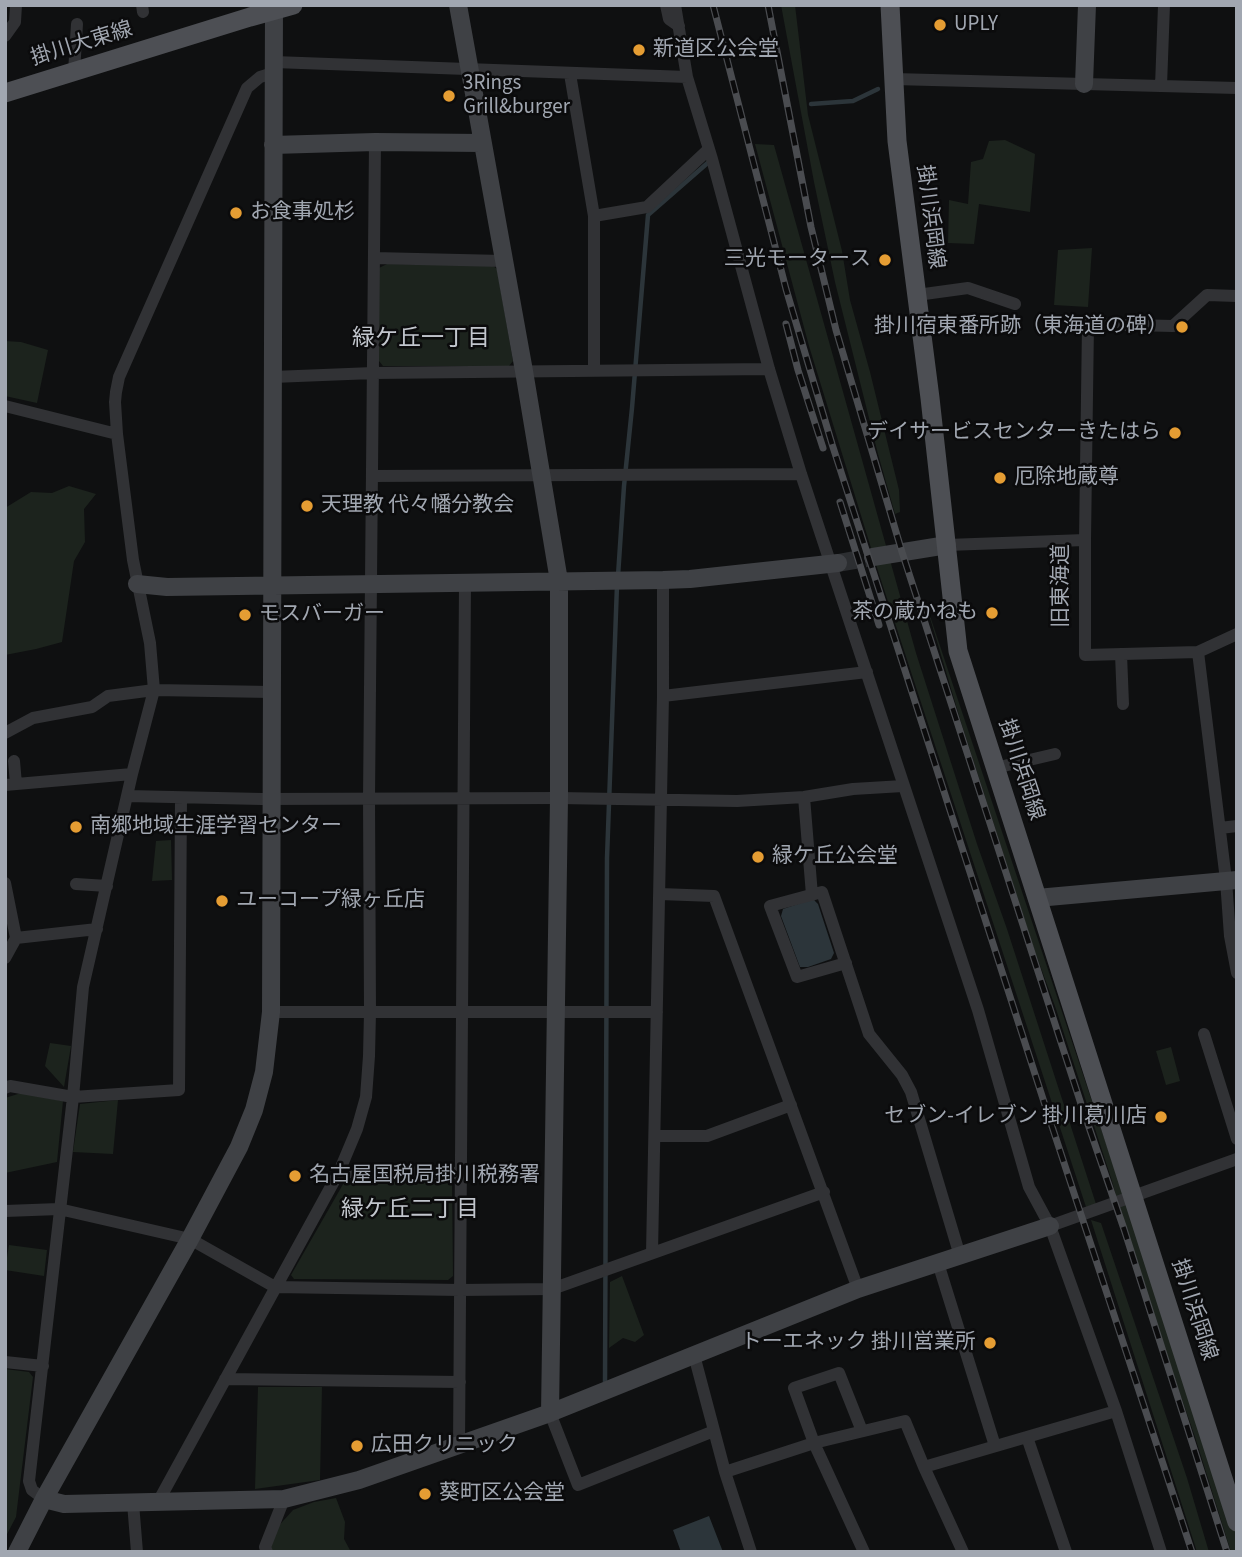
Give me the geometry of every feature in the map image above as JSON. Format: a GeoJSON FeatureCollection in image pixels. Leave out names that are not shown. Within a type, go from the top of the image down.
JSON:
{"type":"FeatureCollection","features":[{"type":"Feature","properties":{"kind":"main road","name":"掛川大東線"},"geometry":{"type":"LineString","coordinates":[[5,93],[274,8],[293,5]]}},
{"type":"Feature","properties":{"kind":"main road","name":"掛川浜岡線"},"geometry":{"type":"LineString","coordinates":[[890,5],[897,141],[958,652],[1237,1522]]}},
{"type":"Feature","properties":{"kind":"street"},"geometry":{"type":"LineString","coordinates":[[5,36],[15,22],[16,5]]}},
{"type":"Feature","properties":{"kind":"street"},"geometry":{"type":"LineString","coordinates":[[458,5],[559,582],[559,799],[550,1413],[578,1485],[714,1431]]}},
{"type":"Feature","properties":{"kind":"street"},"geometry":{"type":"LineString","coordinates":[[666,5],[669,19],[680,26]]}},
{"type":"Feature","properties":{"kind":"street"},"geometry":{"type":"LineString","coordinates":[[675,5],[687,77],[801,474],[834,563],[903,786],[978,1010],[1029,1187],[1051,1226],[1116,1411],[1161,1552]]}},
{"type":"Feature","properties":{"kind":"street"},"geometry":{"type":"LineString","coordinates":[[1084,84],[1087,5]]}},
{"type":"Feature","properties":{"kind":"street"},"geometry":{"type":"LineString","coordinates":[[1161,86],[1164,5]]}},
{"type":"Feature","properties":{"kind":"street"},"geometry":{"type":"LineString","coordinates":[[17,1552],[239,1147],[254,1111],[264,1072],[271,1012],[274,8]]}},
{"type":"Feature","properties":{"kind":"street"},"geometry":{"type":"LineString","coordinates":[[74,72],[77,24]]}},
{"type":"Feature","properties":{"kind":"street"},"geometry":{"type":"LineString","coordinates":[[687,77],[470,68],[274,68],[247,88],[144,321],[118,384],[115,402],[137,584],[150,643],[154,690],[83,987],[74,1097],[29,1481],[32,1490],[44,1499],[64,1504],[284,1499],[359,1480],[550,1413],[858,1289],[1051,1226],[1237,1159]]}},
{"type":"Feature","properties":{"kind":"street"},"geometry":{"type":"LineString","coordinates":[[570,74],[594,216],[594,371]]}},
{"type":"Feature","properties":{"kind":"street"},"geometry":{"type":"LineString","coordinates":[[894,79],[1237,88]]}},
{"type":"Feature","properties":{"kind":"street"},"geometry":{"type":"LineString","coordinates":[[158,1502],[339,1172],[357,1129],[366,1097],[370,1012],[369,798],[375,142]]}},
{"type":"Feature","properties":{"kind":"street"},"geometry":{"type":"LineString","coordinates":[[273,145],[482,142]]}},
{"type":"Feature","properties":{"kind":"street"},"geometry":{"type":"LineString","coordinates":[[594,216],[647,207],[709,149]]}},
{"type":"Feature","properties":{"kind":"street"},"geometry":{"type":"LineString","coordinates":[[374,258],[503,261]]}},
{"type":"Feature","properties":{"kind":"street"},"geometry":{"type":"LineString","coordinates":[[916,295],[968,288],[1015,304]]}},
{"type":"Feature","properties":{"kind":"street","name":"旧東海道"},"geometry":{"type":"LineString","coordinates":[[1198,652],[1085,655],[1088,324],[1173,326],[1207,295],[1237,296]]}},
{"type":"Feature","properties":{"kind":"street"},"geometry":{"type":"LineString","coordinates":[[272,377],[373,373],[769,369]]}},
{"type":"Feature","properties":{"kind":"street"},"geometry":{"type":"LineString","coordinates":[[5,405],[117,435]]}},
{"type":"Feature","properties":{"kind":"street"},"geometry":{"type":"LineString","coordinates":[[372,476],[801,474]]}},
{"type":"Feature","properties":{"kind":"street"},"geometry":{"type":"LineString","coordinates":[[873,557],[947,545],[1085,540]]}},
{"type":"Feature","properties":{"kind":"street"},"geometry":{"type":"LineString","coordinates":[[137,584],[167,587],[663,580],[834,563]]}},
{"type":"Feature","properties":{"kind":"street"},"geometry":{"type":"LineString","coordinates":[[652,1253],[660,894],[663,580]]}},
{"type":"Feature","properties":{"kind":"street"},"geometry":{"type":"LineString","coordinates":[[459,1445],[466,583]]}},
{"type":"Feature","properties":{"kind":"street"},"geometry":{"type":"LineString","coordinates":[[1237,634],[1198,652],[1220,828],[1232,880],[1230,936],[1237,973]]}},
{"type":"Feature","properties":{"kind":"street"},"geometry":{"type":"LineString","coordinates":[[1121,654],[1123,704]]}},
{"type":"Feature","properties":{"kind":"street"},"geometry":{"type":"LineString","coordinates":[[663,696],[867,672]]}},
{"type":"Feature","properties":{"kind":"street"},"geometry":{"type":"LineString","coordinates":[[5,733],[33,718],[92,708],[108,696],[154,690],[271,692]]}},
{"type":"Feature","properties":{"kind":"street"},"geometry":{"type":"LineString","coordinates":[[995,768],[1055,754]]}},
{"type":"Feature","properties":{"kind":"street"},"geometry":{"type":"LineString","coordinates":[[14,761],[11,784],[132,774]]}},
{"type":"Feature","properties":{"kind":"street"},"geometry":{"type":"LineString","coordinates":[[127,796],[737,801],[903,786]]}},
{"type":"Feature","properties":{"kind":"street"},"geometry":{"type":"LineString","coordinates":[[804,797],[812,895]]}},
{"type":"Feature","properties":{"kind":"street"},"geometry":{"type":"LineString","coordinates":[[5,1088],[10,1086],[74,1097],[179,1090],[181,798]]}},
{"type":"Feature","properties":{"kind":"street"},"geometry":{"type":"LineString","coordinates":[[1220,828],[1237,826]]}},
{"type":"Feature","properties":{"kind":"street"},"geometry":{"type":"LineString","coordinates":[[1037,898],[1232,880]]}},
{"type":"Feature","properties":{"kind":"street"},"geometry":{"type":"LineString","coordinates":[[5,883],[16,938],[5,958]]}},
{"type":"Feature","properties":{"kind":"street"},"geometry":{"type":"LineString","coordinates":[[76,884],[107,886]]}},
{"type":"Feature","properties":{"kind":"street"},"geometry":{"type":"LineString","coordinates":[[845,963],[797,977],[770,906],[822,892],[869,1034],[902,1074],[911,1092],[960,1256]]}},
{"type":"Feature","properties":{"kind":"street"},"geometry":{"type":"LineString","coordinates":[[660,894],[714,896],[858,1289]]}},
{"type":"Feature","properties":{"kind":"street"},"geometry":{"type":"LineString","coordinates":[[16,938],[97,929]]}},
{"type":"Feature","properties":{"kind":"street"},"geometry":{"type":"LineString","coordinates":[[271,1012],[657,1012]]}},
{"type":"Feature","properties":{"kind":"street"},"geometry":{"type":"LineString","coordinates":[[1204,1034],[1237,1139]]}},
{"type":"Feature","properties":{"kind":"street"},"geometry":{"type":"LineString","coordinates":[[655,1136],[708,1136],[791,1105]]}},
{"type":"Feature","properties":{"kind":"street"},"geometry":{"type":"LineString","coordinates":[[339,1172],[461,1173]]}},
{"type":"Feature","properties":{"kind":"street"},"geometry":{"type":"LineString","coordinates":[[5,1211],[59,1209],[190,1239],[275,1287],[552,1289],[824,1192]]}},
{"type":"Feature","properties":{"kind":"street"},"geometry":{"type":"LineString","coordinates":[[938,1263],[996,1446]]}},
{"type":"Feature","properties":{"kind":"street"},"geometry":{"type":"LineString","coordinates":[[694,1355],[725,1472],[751,1552]]}},
{"type":"Feature","properties":{"kind":"street"},"geometry":{"type":"LineString","coordinates":[[5,1362],[43,1366]]}},
{"type":"Feature","properties":{"kind":"street"},"geometry":{"type":"LineString","coordinates":[[862,1431],[839,1373],[794,1388],[814,1443],[864,1552]]}},
{"type":"Feature","properties":{"kind":"street"},"geometry":{"type":"LineString","coordinates":[[225,1379],[460,1382]]}},
{"type":"Feature","properties":{"kind":"street"},"geometry":{"type":"LineString","coordinates":[[923,1467],[1116,1411]]}},
{"type":"Feature","properties":{"kind":"street"},"geometry":{"type":"LineString","coordinates":[[725,1472],[814,1443],[905,1421],[923,1467],[963,1552]]}},
{"type":"Feature","properties":{"kind":"street"},"geometry":{"type":"LineString","coordinates":[[1027,1437],[1066,1552]]}},
{"type":"Feature","properties":{"kind":"street"},"geometry":{"type":"LineString","coordinates":[[267,1552],[265,1547],[284,1499]]}},
{"type":"Feature","properties":{"kind":"street"},"geometry":{"type":"LineString","coordinates":[[133,1503],[138,1552]]}},
{"type":"Feature","properties":{"kind":"shaded area"},"geometry":{"type":"Polygon","coordinates":[[[781,5],[795,5],[808,115],[842,251],[850,300],[899,490],[900,512],[895,514],[835,282],[781,5]]]}},
{"type":"Feature","properties":{"kind":"shaded area"},"geometry":{"type":"Polygon","coordinates":[[[1005,140],[1035,154],[1030,212],[979,204],[974,244],[948,243],[949,200],[968,204],[971,162],[983,159],[989,141],[1005,140]]]}},
{"type":"Feature","properties":{"kind":"shaded area"},"geometry":{"type":"Polygon","coordinates":[[[755,144],[774,145],[916,653],[1096,1204],[1086,1207],[879,574],[809,346],[755,144]]]}},
{"type":"Feature","properties":{"kind":"shaded area"},"geometry":{"type":"Polygon","coordinates":[[[1092,248],[1088,307],[1054,305],[1058,250],[1092,248]]]}},
{"type":"Feature","properties":{"kind":"shaded area"},"geometry":{"type":"Polygon","coordinates":[[[387,264],[492,265],[497,269],[513,361],[509,366],[383,366],[379,361],[379,268],[387,264]]]}},
{"type":"Feature","properties":{"kind":"shaded area"},"geometry":{"type":"Polygon","coordinates":[[[5,341],[21,342],[48,350],[37,403],[5,396],[5,341]]]}},
{"type":"Feature","properties":{"kind":"shaded area"},"geometry":{"type":"Polygon","coordinates":[[[69,486],[96,494],[84,509],[85,542],[74,561],[62,642],[5,655],[5,508],[31,492],[52,493],[69,486]]]}},
{"type":"Feature","properties":{"kind":"shaded area"},"geometry":{"type":"Polygon","coordinates":[[[924,598],[1237,1536],[1237,1552],[1231,1552],[1132,1254],[1112,1181],[1034,949],[924,598]]]}},
{"type":"Feature","properties":{"kind":"shaded area"},"geometry":{"type":"Polygon","coordinates":[[[171,840],[172,880],[152,881],[156,841],[171,840]]]}},
{"type":"Feature","properties":{"kind":"shaded area"},"geometry":{"type":"Polygon","coordinates":[[[813,899],[818,904],[834,953],[831,959],[800,967],[781,916],[783,909],[813,899]]]}},
{"type":"Feature","properties":{"kind":"shaded area"},"geometry":{"type":"Polygon","coordinates":[[[50,1043],[71,1046],[64,1087],[45,1066],[50,1043]]]}},
{"type":"Feature","properties":{"kind":"shaded area"},"geometry":{"type":"Polygon","coordinates":[[[1171,1047],[1180,1081],[1166,1085],[1156,1051],[1171,1047]]]}},
{"type":"Feature","properties":{"kind":"shaded area"},"geometry":{"type":"Polygon","coordinates":[[[21,1093],[63,1101],[57,1162],[5,1173],[5,1098],[21,1093]]]}},
{"type":"Feature","properties":{"kind":"shaded area"},"geometry":{"type":"Polygon","coordinates":[[[118,1100],[113,1154],[73,1152],[80,1104],[118,1100]]]}},
{"type":"Feature","properties":{"kind":"shaded area"},"geometry":{"type":"Polygon","coordinates":[[[346,1179],[452,1181],[453,1276],[448,1280],[294,1279],[291,1275],[346,1179]]]}},
{"type":"Feature","properties":{"kind":"shaded area"},"geometry":{"type":"Polygon","coordinates":[[[1091,1220],[1101,1223],[1187,1478],[1209,1552],[1197,1552],[1091,1220]]]}},
{"type":"Feature","properties":{"kind":"shaded area"},"geometry":{"type":"Polygon","coordinates":[[[9,1245],[47,1250],[44,1276],[5,1270],[9,1245]]]}},
{"type":"Feature","properties":{"kind":"shaded area"},"geometry":{"type":"Polygon","coordinates":[[[622,1276],[644,1335],[635,1342],[623,1338],[609,1348],[610,1282],[622,1276]]]}},
{"type":"Feature","properties":{"kind":"shaded area"},"geometry":{"type":"Polygon","coordinates":[[[5,1369],[29,1372],[33,1377],[16,1517],[5,1538],[5,1369]]]}},
{"type":"Feature","properties":{"kind":"shaded area"},"geometry":{"type":"Polygon","coordinates":[[[258,1387],[322,1387],[320,1480],[255,1489],[258,1387]]]}},
{"type":"Feature","properties":{"kind":"shaded area"},"geometry":{"type":"Polygon","coordinates":[[[336,1498],[345,1522],[344,1539],[351,1552],[266,1552],[274,1531],[293,1510],[336,1498]]]}},
{"type":"Feature","properties":{"kind":"shaded area"},"geometry":{"type":"Polygon","coordinates":[[[709,1516],[723,1552],[681,1552],[673,1530],[709,1516]]]}},
{"type":"Feature","properties":{"kind":"waterway"},"geometry":{"type":"LineString","coordinates":[[811,104],[853,101],[878,89]]}},
{"type":"Feature","properties":{"kind":"waterway"},"geometry":{"type":"LineString","coordinates":[[618,576],[648,215],[711,160]]}},
{"type":"Feature","properties":{"kind":"waterway"},"geometry":{"type":"LineString","coordinates":[[605,1383],[607,858],[617,585]]}},
{"type":"Feature","properties":{"kind":"tunnel"},"geometry":{"type":"LineString","coordinates":[[838,563],[873,557]]}},
{"type":"Feature","properties":{"kind":"railway"},"geometry":{"type":"LineString","coordinates":[[713,5],[786,289],[832,444],[1192,1552]]}},
{"type":"Feature","properties":{"kind":"railway"},"geometry":{"type":"LineString","coordinates":[[768,5],[811,227],[836,330],[902,552],[1227,1552]]}},
{"type":"Feature","properties":{"kind":"railway"},"geometry":{"type":"LineString","coordinates":[[786,324],[823,448]]}},
{"type":"Feature","properties":{"kind":"railway"},"geometry":{"type":"LineString","coordinates":[[840,502],[879,625]]}},
{"type":"Feature","properties":{"kind":"place","name":"UPLY"},"geometry":{"type":"Point","coordinates":[940,25]}},
{"type":"Feature","properties":{"kind":"place","name":"新道区公会堂"},"geometry":{"type":"Point","coordinates":[639,50]}},
{"type":"Feature","properties":{"kind":"place","name":"3Rings Grill&burger"},"geometry":{"type":"Point","coordinates":[449,96]}},
{"type":"Feature","properties":{"kind":"place","name":"お食事処杉"},"geometry":{"type":"Point","coordinates":[236,213]}},
{"type":"Feature","properties":{"kind":"place","name":"三光モータース"},"geometry":{"type":"Point","coordinates":[885,260]}},
{"type":"Feature","properties":{"kind":"place","name":"掛川宿東番所跡（東海道の碑）"},"geometry":{"type":"Point","coordinates":[1182,327]}},
{"type":"Feature","properties":{"kind":"place","name":"デイサービスセンターきたはら"},"geometry":{"type":"Point","coordinates":[1175,433]}},
{"type":"Feature","properties":{"kind":"place","name":"厄除地蔵尊"},"geometry":{"type":"Point","coordinates":[1000,478]}},
{"type":"Feature","properties":{"kind":"place","name":"天理教 代々幡分教会"},"geometry":{"type":"Point","coordinates":[307,506]}},
{"type":"Feature","properties":{"kind":"place","name":"茶の蔵かねも"},"geometry":{"type":"Point","coordinates":[992,613]}},
{"type":"Feature","properties":{"kind":"place","name":"モスバーガー"},"geometry":{"type":"Point","coordinates":[245,615]}},
{"type":"Feature","properties":{"kind":"place","name":"南郷地域生涯学習センター"},"geometry":{"type":"Point","coordinates":[76,827]}},
{"type":"Feature","properties":{"kind":"place","name":"緑ケ丘公会堂"},"geometry":{"type":"Point","coordinates":[758,857]}},
{"type":"Feature","properties":{"kind":"place","name":"ユーコープ緑ヶ丘店"},"geometry":{"type":"Point","coordinates":[222,901]}},
{"type":"Feature","properties":{"kind":"place","name":"セブン-イレブン 掛川葛川店"},"geometry":{"type":"Point","coordinates":[1161,1117]}},
{"type":"Feature","properties":{"kind":"place","name":"名古屋国税局掛川税務署"},"geometry":{"type":"Point","coordinates":[295,1176]}},
{"type":"Feature","properties":{"kind":"place","name":"トーエネック 掛川営業所"},"geometry":{"type":"Point","coordinates":[990,1343]}},
{"type":"Feature","properties":{"kind":"place","name":"広田クリニック"},"geometry":{"type":"Point","coordinates":[357,1446]}},
{"type":"Feature","properties":{"kind":"place","name":"葵町区公会堂"},"geometry":{"type":"Point","coordinates":[425,1494]}},
{"type":"Feature","properties":{"kind":"district","name":"緑ケ丘一丁目"},"geometry":{"type":"Point","coordinates":[421,340]}},
{"type":"Feature","properties":{"kind":"district","name":"緑ケ丘二丁目"},"geometry":{"type":"Point","coordinates":[410,1211]}}]}
